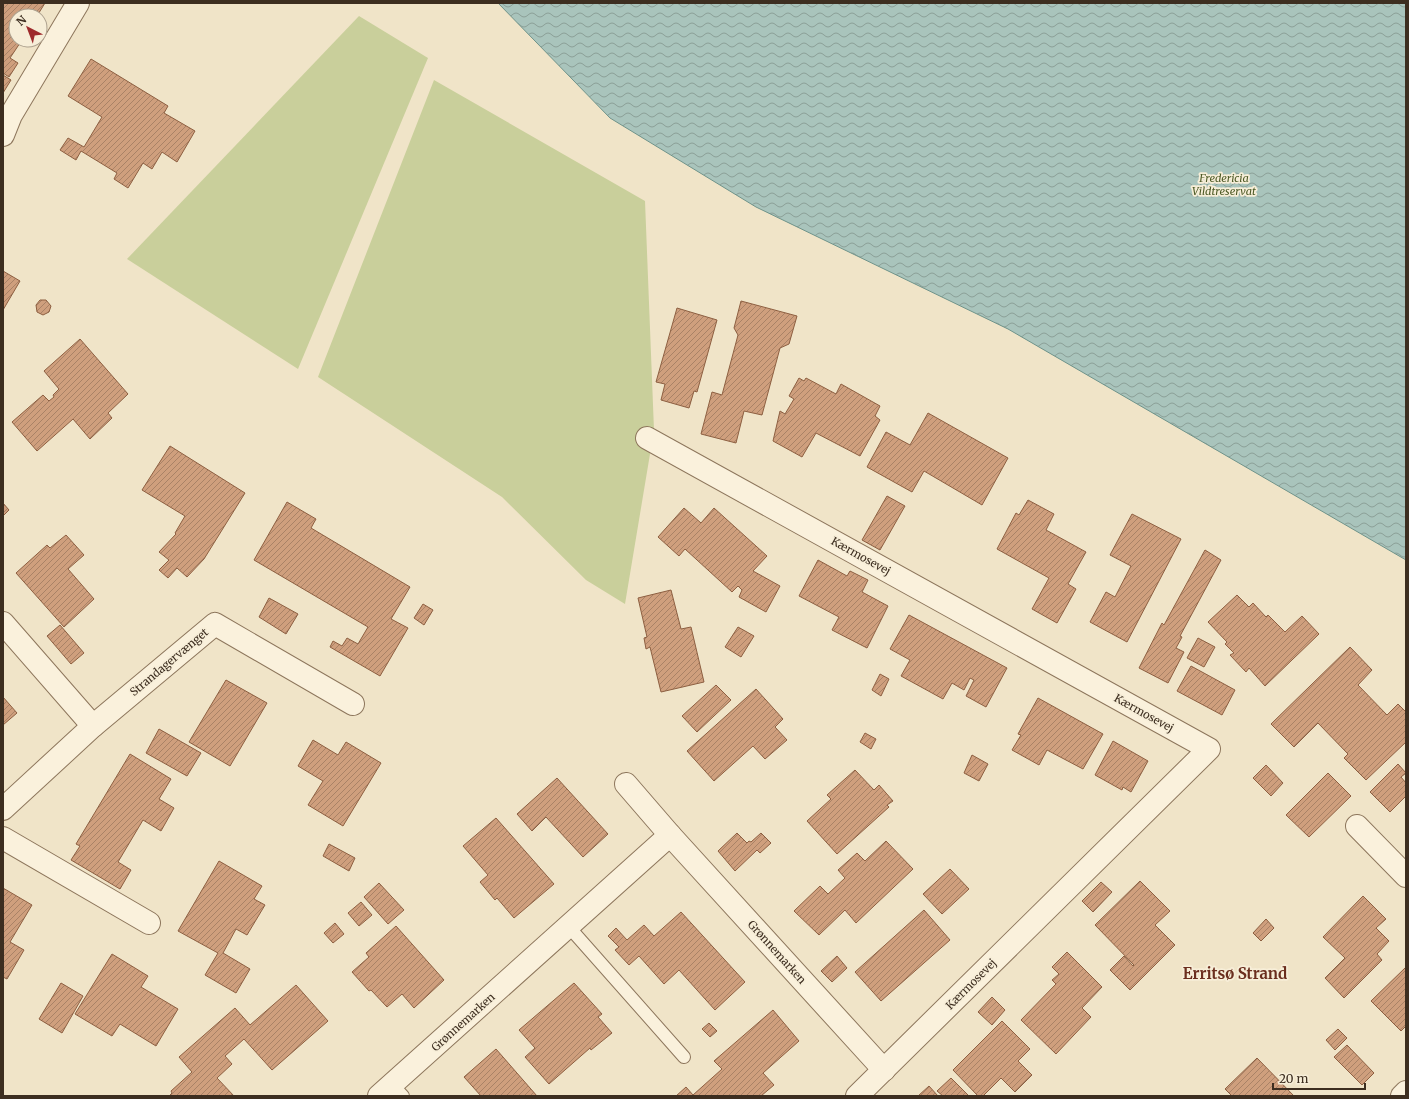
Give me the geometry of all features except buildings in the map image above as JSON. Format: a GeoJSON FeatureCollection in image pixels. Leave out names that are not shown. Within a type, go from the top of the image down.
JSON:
{"type":"FeatureCollection","features":[{"type":"Feature","properties":{"kind":"street"},"geometry":{"type":"LineString","coordinates":[[3,135],[12,115],[78,3]]}},
{"type":"Feature","properties":{"kind":"street","name":"Kærmosevej"},"geometry":{"type":"LineString","coordinates":[[647,438],[1209,749],[857,1096]]}},
{"type":"Feature","properties":{"kind":"street"},"geometry":{"type":"LineString","coordinates":[[3,623],[93,726]]}},
{"type":"Feature","properties":{"kind":"street","name":"Strandagervænget"},"geometry":{"type":"LineString","coordinates":[[3,809],[93,726],[214,624],[353,704]]}},
{"type":"Feature","properties":{"kind":"street","name":"Grønnemarken"},"geometry":{"type":"LineString","coordinates":[[626,784],[670,835],[884,1070]]}},
{"type":"Feature","properties":{"kind":"street"},"geometry":{"type":"LineString","coordinates":[[1357,826],[1406,876]]}},
{"type":"Feature","properties":{"kind":"street","name":"Grønnemarken"},"geometry":{"type":"LineString","coordinates":[[391,1092],[670,835]]}},
{"type":"Feature","properties":{"kind":"street"},"geometry":{"type":"LineString","coordinates":[[3,838],[149,923]]}},
{"type":"Feature","properties":{"kind":"street"},"geometry":{"type":"LineString","coordinates":[[1402,1096],[1406,1092]]}},
{"type":"Feature","properties":{"kind":"lane"},"geometry":{"type":"LineString","coordinates":[[569,927],[684,1057]]}},
{"type":"Feature","properties":{"kind":"green space"},"geometry":{"type":"Polygon","coordinates":[[[359,16],[428,58],[298,369],[127,259],[359,16]]]}},
{"type":"Feature","properties":{"kind":"green space"},"geometry":{"type":"Polygon","coordinates":[[[434,80],[645,201],[654,430],[625,604],[586,580],[502,497],[318,377],[434,80]]]}},
{"type":"Feature","properties":{"kind":"water","name":"Fredericia Vildtreservat"},"geometry":{"type":"Polygon","coordinates":[[[498,3],[1406,3],[1406,560],[1008,329],[756,207],[610,118],[498,3]]]}},
{"type":"Feature","properties":{"kind":"district","name":"Erritsø Strand"},"geometry":{"type":"Point","coordinates":[1235,974]}}]}
